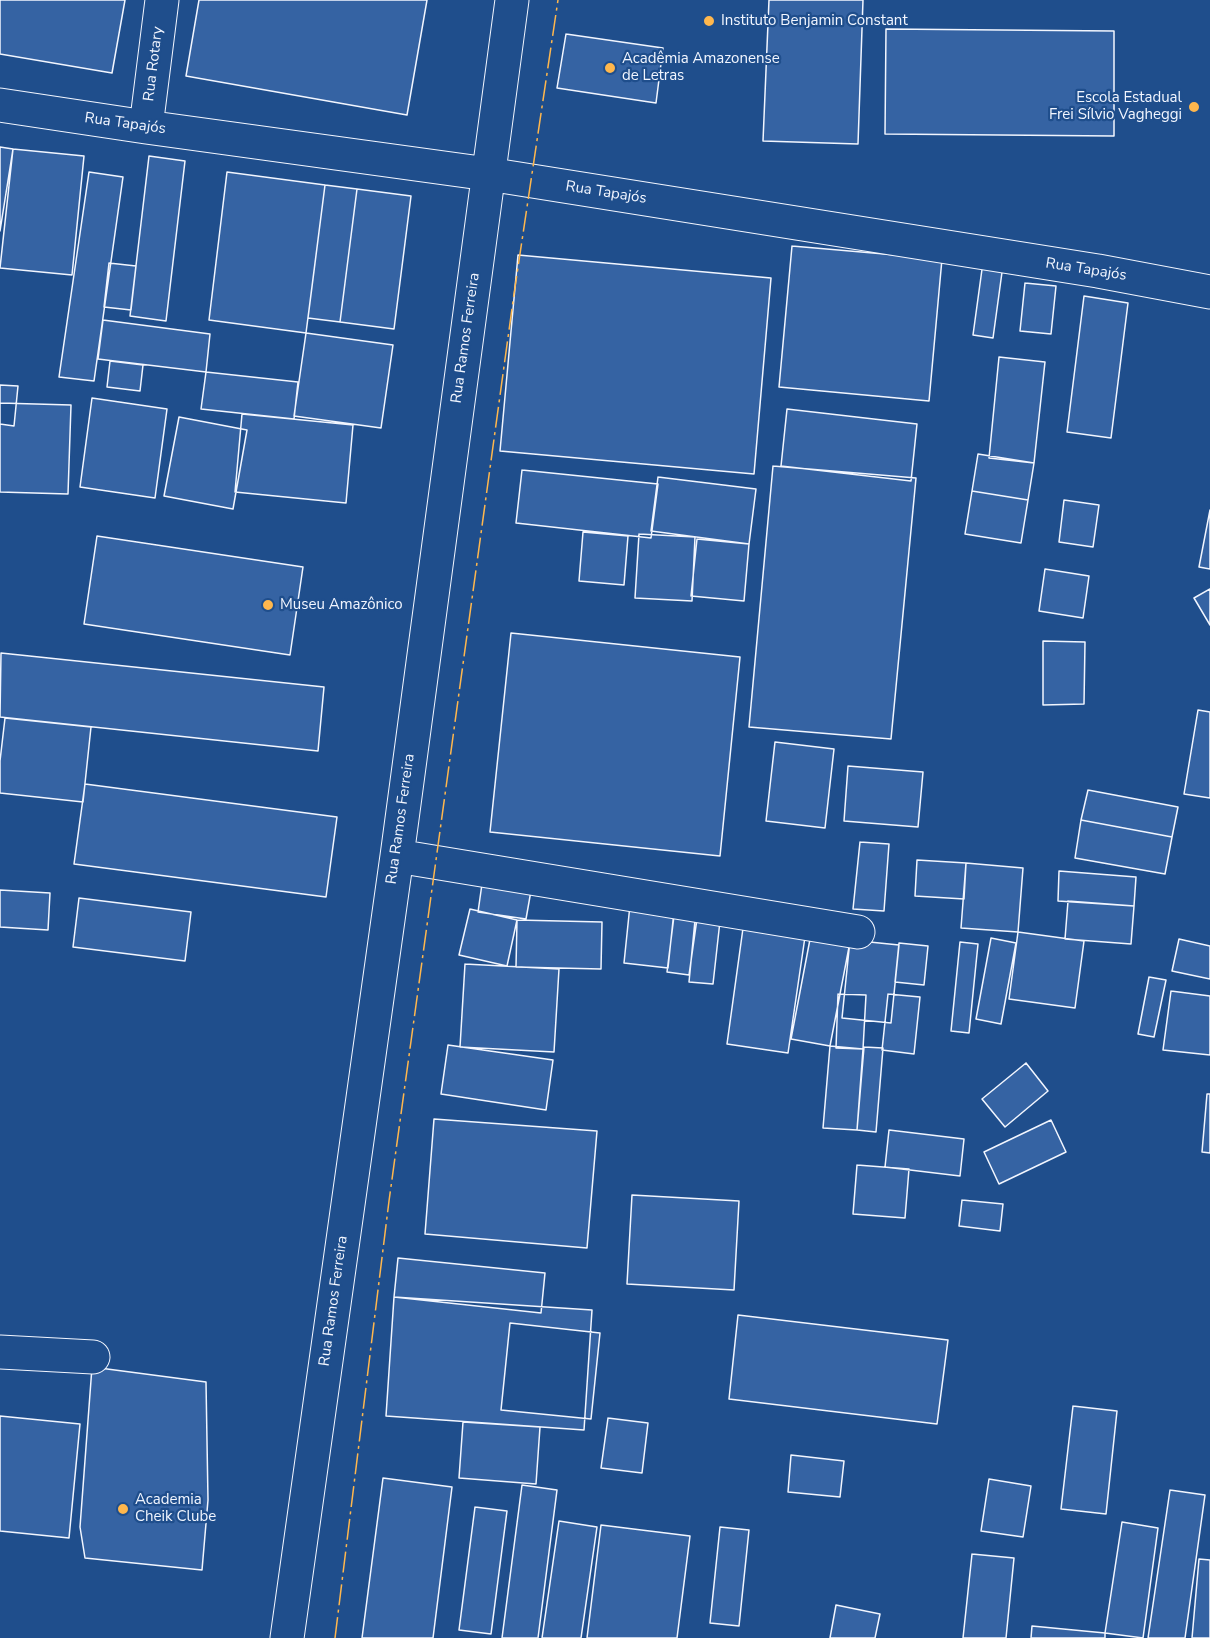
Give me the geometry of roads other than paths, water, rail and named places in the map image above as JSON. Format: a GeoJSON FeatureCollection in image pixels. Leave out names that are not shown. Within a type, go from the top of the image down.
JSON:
{"type":"FeatureCollection","features":[{"type":"Feature","properties":{"kind":"street","name":"Rua Rotary"},"geometry":{"type":"LineString","coordinates":[[146,127],[162,0]]}},
{"type":"Feature","properties":{"kind":"street","name":"Rua Ramos Ferreira"},"geometry":{"type":"LineString","coordinates":[[287,1638],[397,856],[512,0]]}},
{"type":"Feature","properties":{"kind":"street","name":"Rua Tapajós"},"geometry":{"type":"LineString","coordinates":[[0,105],[488,174],[1210,292]]}},
{"type":"Feature","properties":{"kind":"street"},"geometry":{"type":"LineString","coordinates":[[397,856],[858,932]]}},
{"type":"Feature","properties":{"kind":"street"},"geometry":{"type":"LineString","coordinates":[[0,1352],[93,1357]]}},
{"type":"Feature","properties":{"kind":"place","name":"Instituto Benjamin Constant"},"geometry":{"type":"Point","coordinates":[709,21]}},
{"type":"Feature","properties":{"kind":"place","name":"Acadêmia Amazonense de Letras"},"geometry":{"type":"Point","coordinates":[610,68]}},
{"type":"Feature","properties":{"kind":"place","name":"Escola Estadual Frei Sílvio Vagheggi"},"geometry":{"type":"Point","coordinates":[1194,107]}},
{"type":"Feature","properties":{"kind":"place","name":"Museu Amazônico"},"geometry":{"type":"Point","coordinates":[268,605]}},
{"type":"Feature","properties":{"kind":"place","name":"Academia Cheik Clube"},"geometry":{"type":"Point","coordinates":[123,1509]}}]}
